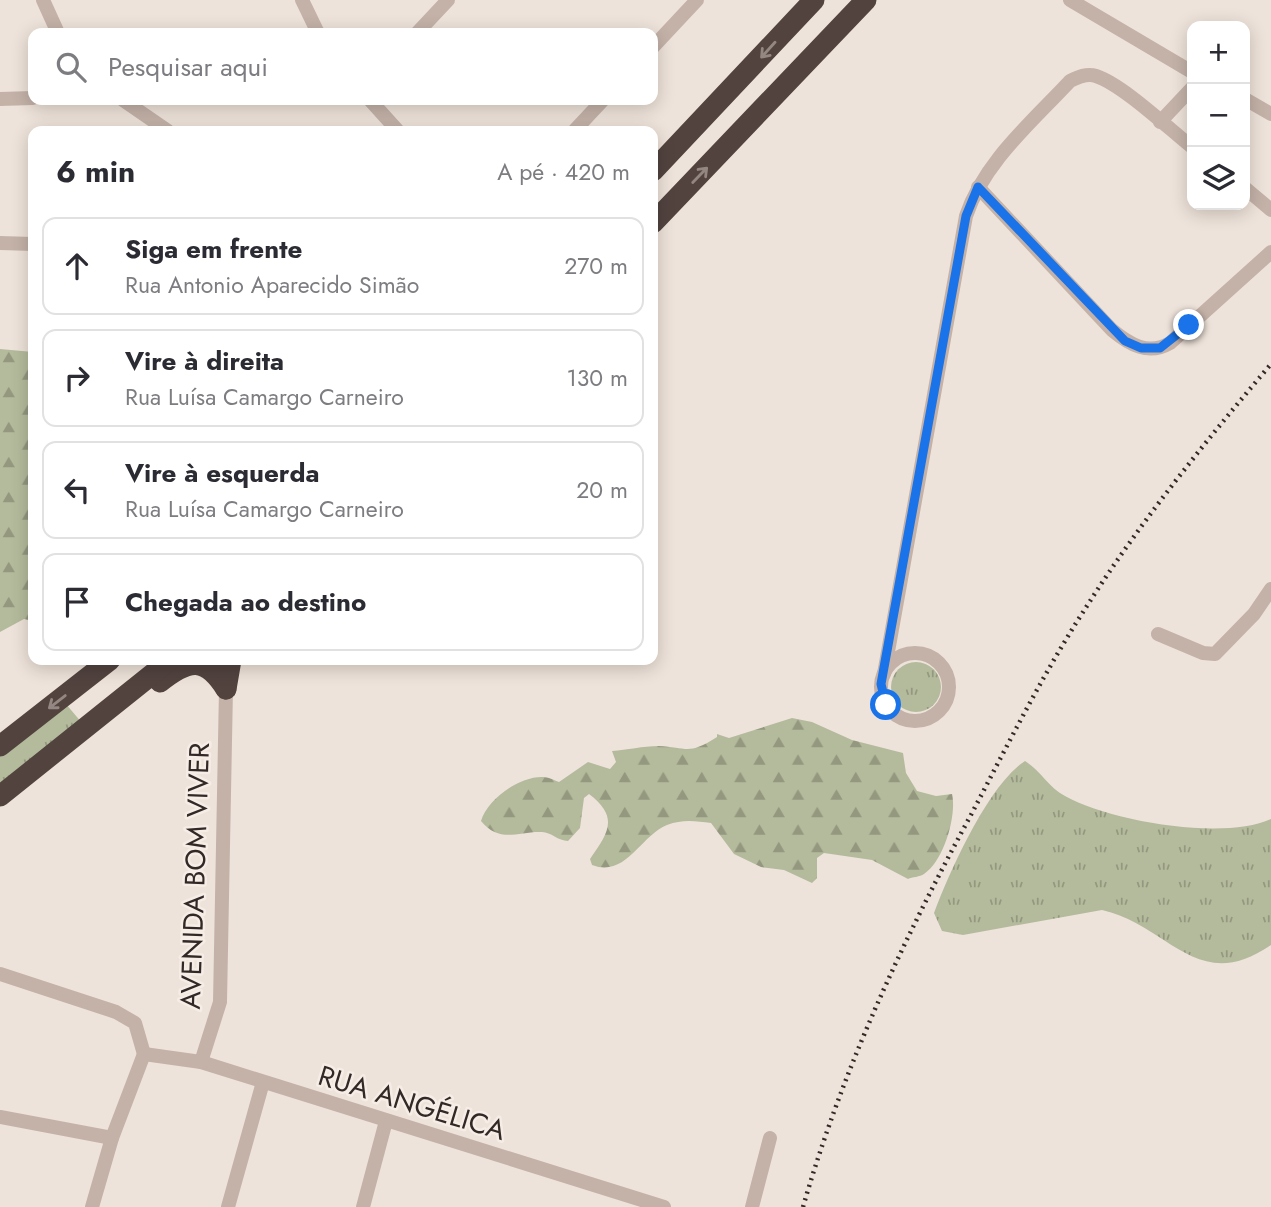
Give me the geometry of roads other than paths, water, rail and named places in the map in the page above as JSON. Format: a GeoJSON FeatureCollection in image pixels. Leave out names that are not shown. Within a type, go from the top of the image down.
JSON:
{"type":"FeatureCollection","features":[{"type":"Feature","properties":{"kind":"highway"},"geometry":{"type":"LineString","coordinates":[[658,166],[814,0]]}},
{"type":"Feature","properties":{"kind":"highway"},"geometry":{"type":"LineString","coordinates":[[658,218],[866,0]]}},
{"type":"Feature","properties":{"kind":"highway"},"geometry":{"type":"LineString","coordinates":[[0,746],[104,665]]}},
{"type":"Feature","properties":{"kind":"highway"},"geometry":{"type":"LineString","coordinates":[[0,796],[62,750],[164,665]]}},
{"type":"Feature","properties":{"kind":"highway"},"geometry":{"type":"LineString","coordinates":[[62,750],[92,733],[186,665]]}},
{"type":"Feature","properties":{"kind":"highway"},"geometry":{"type":"LineString","coordinates":[[200,665],[215,673],[226,689]]}},
{"type":"Feature","properties":{"kind":"highway"},"geometry":{"type":"LineString","coordinates":[[226,689],[230,665]]}},
{"type":"Feature","properties":{"kind":"street"},"geometry":{"type":"LineString","coordinates":[[43,0],[56,28]]}},
{"type":"Feature","properties":{"kind":"street"},"geometry":{"type":"LineString","coordinates":[[302,0],[316,28]]}},
{"type":"Feature","properties":{"kind":"street"},"geometry":{"type":"LineString","coordinates":[[421,28],[448,0]]}},
{"type":"Feature","properties":{"kind":"street"},"geometry":{"type":"LineString","coordinates":[[658,42],[697,0]]}},
{"type":"Feature","properties":{"kind":"street"},"geometry":{"type":"LineString","coordinates":[[1070,0],[1187,69]]}},
{"type":"Feature","properties":{"kind":"street"},"geometry":{"type":"LineString","coordinates":[[884,674],[898,657],[908,654],[931,657],[947,673],[949,696],[936,715],[914,722],[893,714],[882,695],[884,674],[966,216],[978,187],[996,162],[1070,81],[1094,75],[1113,84],[1187,140]]}},
{"type":"Feature","properties":{"kind":"street"},"geometry":{"type":"LineString","coordinates":[[1160,122],[1187,93]]}},
{"type":"Feature","properties":{"kind":"street"},"geometry":{"type":"LineString","coordinates":[[0,99],[28,98]]}},
{"type":"Feature","properties":{"kind":"street"},"geometry":{"type":"LineString","coordinates":[[1250,102],[1271,114]]}},
{"type":"Feature","properties":{"kind":"street"},"geometry":{"type":"LineString","coordinates":[[130,105],[161,126]]}},
{"type":"Feature","properties":{"kind":"street"},"geometry":{"type":"LineString","coordinates":[[375,105],[393,126]]}},
{"type":"Feature","properties":{"kind":"street"},"geometry":{"type":"LineString","coordinates":[[578,126],[598,105]]}},
{"type":"Feature","properties":{"kind":"street"},"geometry":{"type":"LineString","coordinates":[[978,187],[1112,330],[1125,341],[1141,348],[1160,348],[1170,343],[1271,252]]}},
{"type":"Feature","properties":{"kind":"street"},"geometry":{"type":"LineString","coordinates":[[1250,192],[1271,209]]}},
{"type":"Feature","properties":{"kind":"street"},"geometry":{"type":"LineString","coordinates":[[0,243],[28,244]]}},
{"type":"Feature","properties":{"kind":"street"},"geometry":{"type":"LineString","coordinates":[[1158,634],[1203,653],[1215,654],[1232,639],[1271,589]]}},
{"type":"Feature","properties":{"kind":"street"},"geometry":{"type":"LineString","coordinates":[[894,626],[908,654]]}},
{"type":"Feature","properties":{"kind":"street","name":"AVENIDA BOM VIVER"},"geometry":{"type":"LineString","coordinates":[[201,1062],[220,1002],[226,689]]}},
{"type":"Feature","properties":{"kind":"street"},"geometry":{"type":"LineString","coordinates":[[0,974],[116,1012],[135,1023],[145,1054],[112,1138],[92,1207]]}},
{"type":"Feature","properties":{"kind":"street","name":"RUA ANGÉLICA"},"geometry":{"type":"LineString","coordinates":[[145,1054],[201,1062],[664,1207]]}},
{"type":"Feature","properties":{"kind":"street"},"geometry":{"type":"LineString","coordinates":[[228,1207],[263,1082]]}},
{"type":"Feature","properties":{"kind":"street"},"geometry":{"type":"LineString","coordinates":[[0,1117],[112,1138]]}},
{"type":"Feature","properties":{"kind":"street"},"geometry":{"type":"LineString","coordinates":[[363,1207],[386,1121]]}},
{"type":"Feature","properties":{"kind":"street"},"geometry":{"type":"LineString","coordinates":[[752,1207],[770,1139]]}},
{"type":"Feature","properties":{"kind":"railway"},"geometry":{"type":"LineString","coordinates":[[803,1207],[856,1055],[899,957],[1040,684],[1128,545],[1198,453],[1271,364]]}}]}
